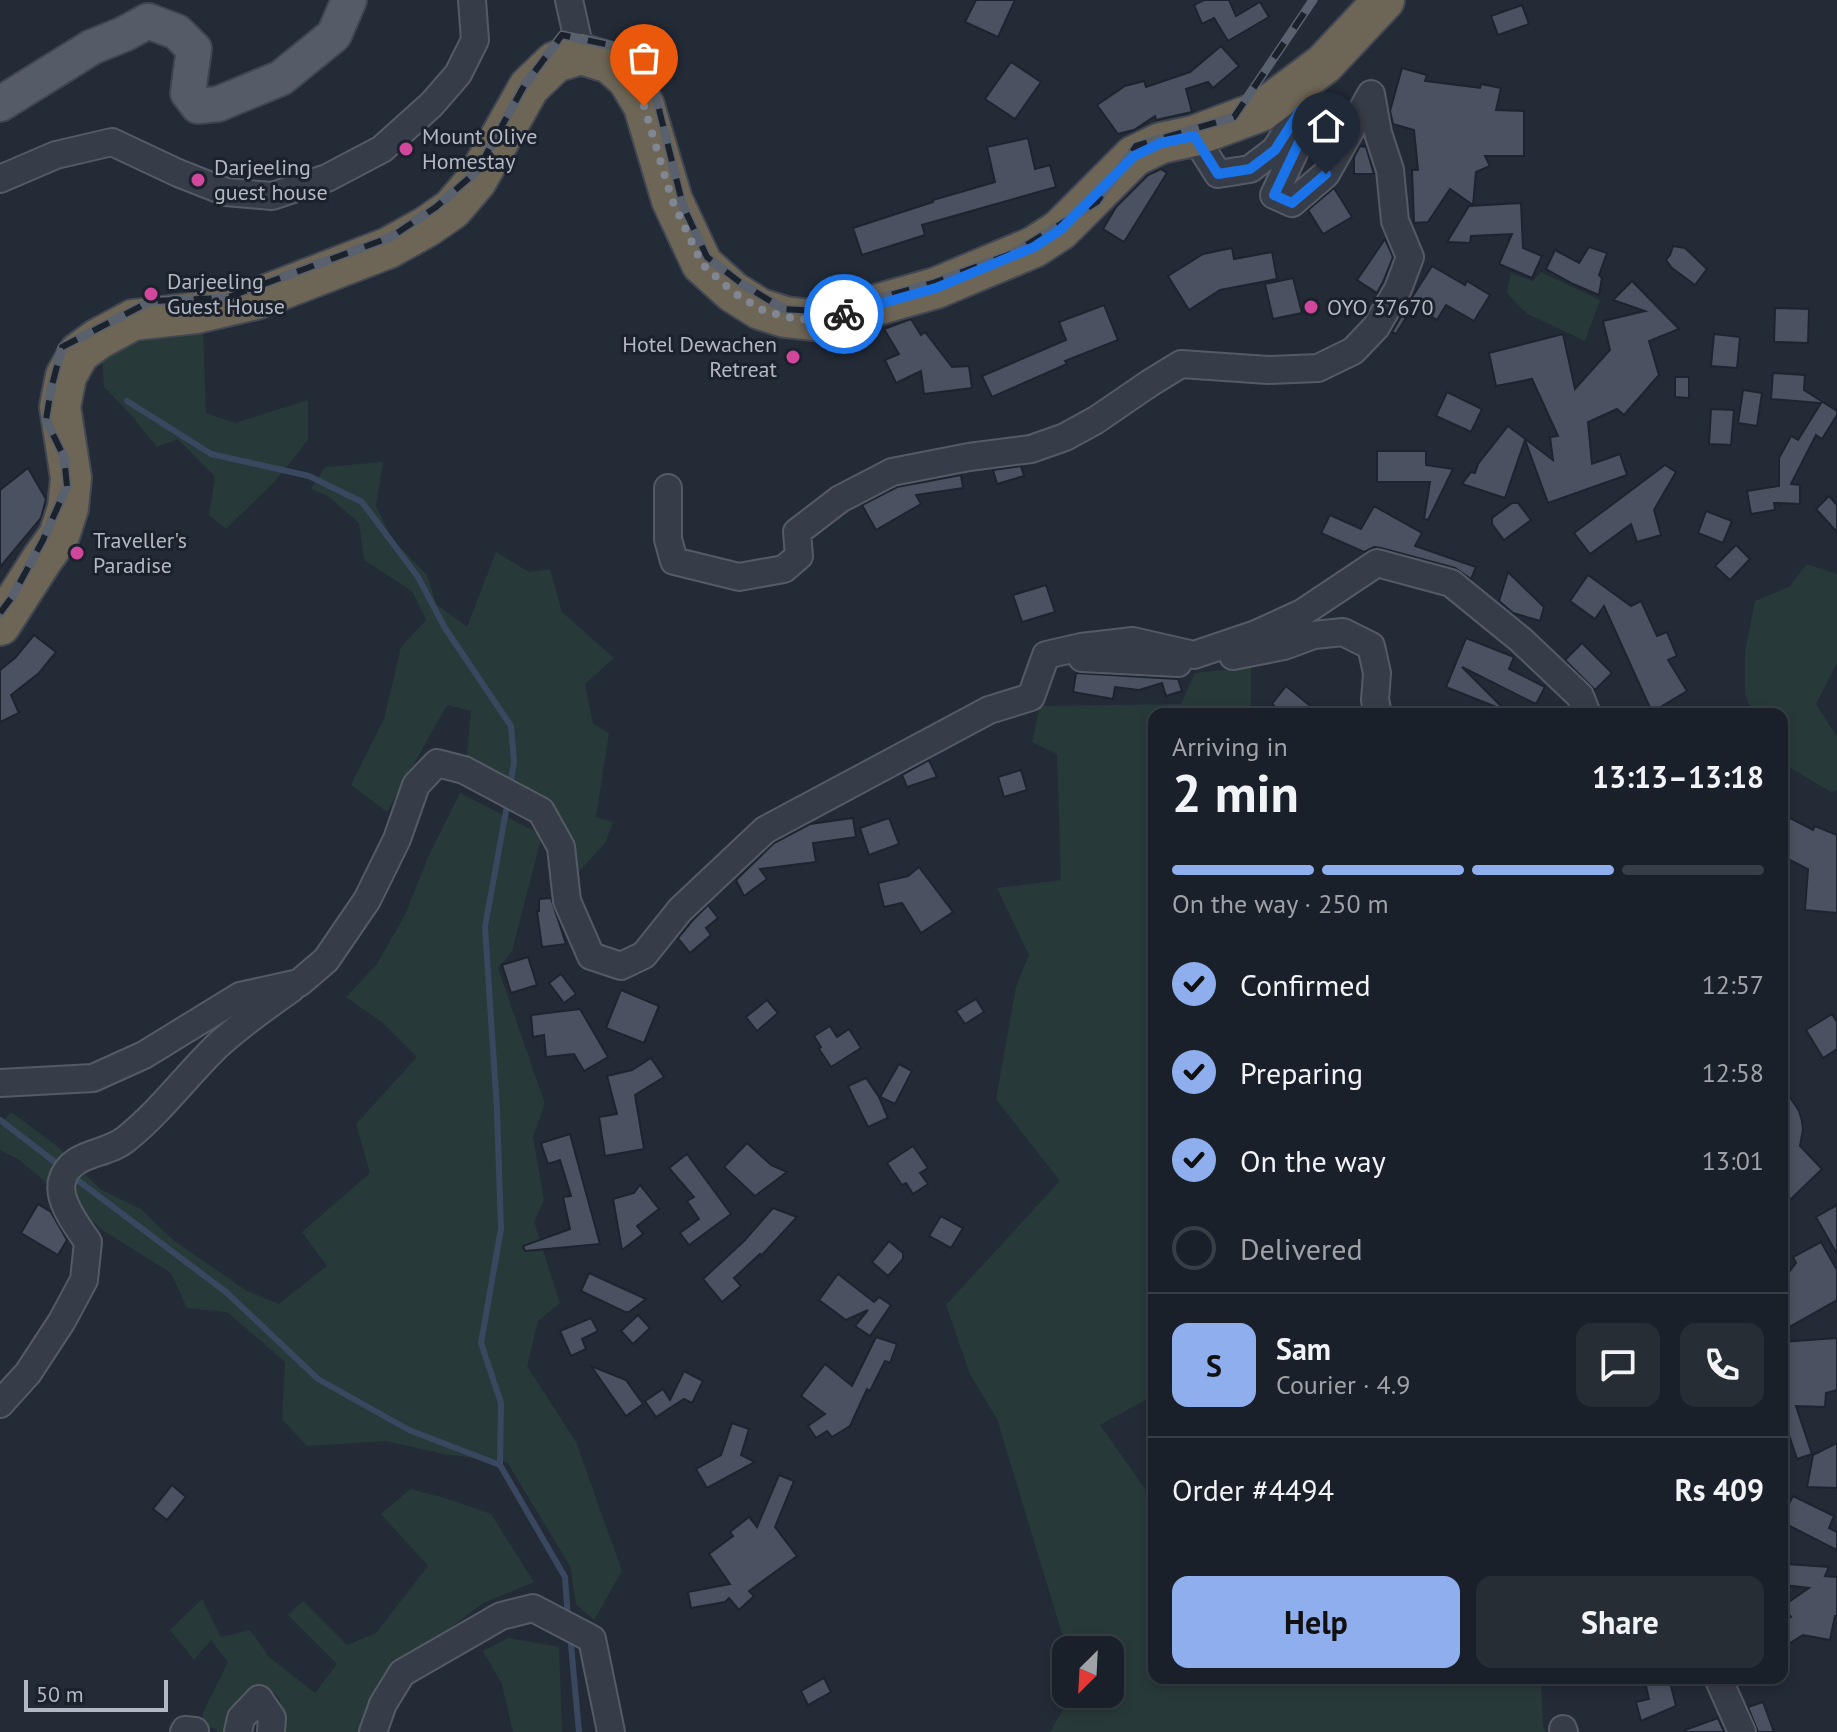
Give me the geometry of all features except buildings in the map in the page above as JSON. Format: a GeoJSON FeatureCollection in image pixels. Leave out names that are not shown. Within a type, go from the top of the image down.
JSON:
{"type":"FeatureCollection","features":[{"type":"Feature","properties":{"kind":"highway"},"geometry":{"type":"LineString","coordinates":[[0,625],[59,536],[68,508],[71,478],[60,407],[66,376],[79,353],[133,320],[196,313],[256,299],[388,248],[426,227],[452,209],[476,181],[529,87],[555,62],[581,54],[610,63],[628,79],[644,106],[672,200],[702,264],[733,292],[760,309],[785,317],[820,321],[936,288],[1034,247],[1060,230],[1134,156],[1161,143],[1194,136],[1261,111],[1324,64],[1384,0]]}},
{"type":"Feature","properties":{"kind":"main road"},"geometry":{"type":"LineString","coordinates":[[0,104],[92,47],[148,21],[177,32],[194,49],[188,93],[198,106],[218,104],[281,78],[334,35],[349,0]]}},
{"type":"Feature","properties":{"kind":"street"},"geometry":{"type":"LineString","coordinates":[[0,179],[56,155],[112,142],[226,192],[272,196],[327,178],[382,149],[432,104],[458,74],[475,40],[472,0]]}},
{"type":"Feature","properties":{"kind":"street"},"geometry":{"type":"LineString","coordinates":[[569,0],[581,54]]}},
{"type":"Feature","properties":{"kind":"street"},"geometry":{"type":"LineString","coordinates":[[668,488],[668,539],[674,561],[739,577],[784,569],[799,556],[797,532],[840,499],[892,472],[1031,449],[1065,437],[1181,364],[1268,370],[1318,368],[1353,351],[1376,327],[1398,289],[1410,257],[1395,221],[1390,170],[1378,133],[1371,94],[1326,174],[1292,203],[1274,195],[1311,117],[1300,111],[1275,150],[1250,169],[1218,174],[1194,136]]}},
{"type":"Feature","properties":{"kind":"street"},"geometry":{"type":"LineString","coordinates":[[1046,655],[1133,641],[1194,655],[1256,634],[1302,613],[1377,563],[1451,583],[1521,640],[1580,696],[1585,708]]}},
{"type":"Feature","properties":{"kind":"street"},"geometry":{"type":"LineString","coordinates":[[1046,655],[1113,661],[1199,663],[1284,646],[1314,635],[1343,632],[1371,646],[1377,673],[1377,708]]}},
{"type":"Feature","properties":{"kind":"street"},"geometry":{"type":"LineString","coordinates":[[0,1404],[28,1373],[84,1280],[88,1242],[67,1211],[66,1174],[90,1154],[121,1143],[147,1122],[218,1046],[326,960],[367,900],[397,839],[416,785],[437,763],[464,770],[541,811],[561,847],[567,901],[591,956],[621,966],[644,955],[680,910],[765,830],[989,710],[1031,697],[1046,655]]}},
{"type":"Feature","properties":{"kind":"street"},"geometry":{"type":"LineString","coordinates":[[0,1083],[93,1078],[144,1055],[240,996],[299,983]]}},
{"type":"Feature","properties":{"kind":"street"},"geometry":{"type":"LineString","coordinates":[[373,1732],[383,1704],[402,1673],[501,1616],[533,1608],[592,1639],[611,1732]]}},
{"type":"Feature","properties":{"kind":"street"},"geometry":{"type":"LineString","coordinates":[[1721,1684],[1742,1732]]}},
{"type":"Feature","properties":{"kind":"street"},"geometry":{"type":"LineString","coordinates":[[238,1732],[241,1718],[259,1699],[272,1718],[271,1732]]}},
{"type":"Feature","properties":{"kind":"street"},"geometry":{"type":"LineString","coordinates":[[184,1732],[194,1732]]}},
{"type":"Feature","properties":{"kind":"shaded area"},"geometry":{"type":"Polygon","coordinates":[[[1541,272],[1600,300],[1585,341],[1528,314],[1507,293],[1511,273],[1533,281],[1541,272]]]}},
{"type":"Feature","properties":{"kind":"shaded area"},"geometry":{"type":"Polygon","coordinates":[[[140,327],[203,327],[206,413],[235,423],[308,400],[308,440],[275,481],[226,529],[209,515],[215,477],[178,439],[157,447],[104,387],[102,357],[140,327]]]}},
{"type":"Feature","properties":{"kind":"shaded area"},"geometry":{"type":"Polygon","coordinates":[[[383,462],[376,506],[392,539],[427,575],[436,604],[467,627],[496,552],[529,572],[550,569],[562,612],[614,658],[585,684],[593,724],[609,733],[596,817],[613,822],[605,843],[575,876],[568,844],[466,762],[471,711],[447,705],[387,812],[351,785],[384,719],[401,647],[426,620],[412,591],[364,560],[359,523],[328,496],[311,489],[325,467],[383,462]]]}},
{"type":"Feature","properties":{"kind":"shaded area"},"geometry":{"type":"Polygon","coordinates":[[[1807,564],[1837,574],[1837,663],[1816,704],[1837,737],[1837,790],[1831,792],[1788,767],[1788,708],[1751,708],[1745,694],[1745,652],[1755,601],[1789,587],[1807,564]]]}},
{"type":"Feature","properties":{"kind":"shaded area"},"geometry":{"type":"Polygon","coordinates":[[[1251,667],[1250,708],[1148,708],[1148,1398],[1100,1425],[1148,1493],[1148,1684],[1541,1684],[1546,1732],[1050,1732],[1064,1708],[1124,1708],[1124,1636],[1063,1636],[997,1419],[970,1374],[946,1305],[1060,1181],[996,1099],[1016,987],[1029,955],[997,888],[1061,880],[1057,754],[1032,742],[1040,706],[1181,704],[1195,673],[1251,667]]]}},
{"type":"Feature","properties":{"kind":"shaded area"},"geometry":{"type":"Polygon","coordinates":[[[460,793],[542,835],[512,951],[498,968],[545,1104],[533,1137],[544,1200],[534,1222],[560,1303],[538,1321],[527,1366],[576,1442],[622,1571],[594,1620],[576,1604],[570,1566],[507,1462],[443,1454],[386,1441],[307,1446],[282,1419],[285,1362],[227,1312],[187,1308],[171,1273],[104,1231],[18,1159],[0,1150],[0,1125],[11,1112],[58,1147],[100,1189],[141,1209],[173,1240],[247,1291],[279,1304],[327,1266],[302,1232],[370,1173],[356,1124],[417,1057],[383,1023],[346,997],[377,964],[405,915],[429,855],[460,793]]]}},
{"type":"Feature","properties":{"kind":"shaded area"},"geometry":{"type":"Polygon","coordinates":[[[410,1489],[491,1514],[534,1582],[483,1603],[380,1681],[358,1732],[282,1732],[280,1699],[264,1684],[234,1713],[227,1732],[217,1732],[217,1729],[203,1726],[203,1712],[228,1662],[211,1640],[194,1660],[170,1630],[202,1599],[221,1637],[250,1630],[269,1657],[315,1693],[337,1664],[288,1615],[303,1601],[347,1645],[376,1633],[428,1566],[381,1514],[410,1489]]]}},
{"type":"Feature","properties":{"kind":"shaded area"},"geometry":{"type":"Polygon","coordinates":[[[508,1638],[559,1647],[562,1732],[513,1732],[502,1684],[483,1651],[508,1638]]]}},
{"type":"Feature","properties":{"kind":"waterway"},"geometry":{"type":"LineString","coordinates":[[127,401],[211,454],[309,476],[362,502],[418,577],[445,628],[511,726],[514,763],[510,785]]}},
{"type":"Feature","properties":{"kind":"waterway"},"geometry":{"type":"LineString","coordinates":[[500,1465],[501,1403],[481,1343],[501,1229],[485,927],[508,800]]}},
{"type":"Feature","properties":{"kind":"waterway"},"geometry":{"type":"LineString","coordinates":[[0,1120],[60,1166]]}},
{"type":"Feature","properties":{"kind":"waterway"},"geometry":{"type":"LineString","coordinates":[[72,1176],[226,1292],[318,1379],[409,1430],[500,1465],[565,1577],[568,1619]]}},
{"type":"Feature","properties":{"kind":"waterway"},"geometry":{"type":"LineString","coordinates":[[570,1634],[579,1732]]}},
{"type":"Feature","properties":{"kind":"railway"},"geometry":{"type":"LineString","coordinates":[[0,613],[43,540],[67,486],[64,457],[46,420],[62,347],[151,301],[226,298],[391,237],[436,207],[477,171],[524,86],[562,35],[619,47],[652,81],[683,206],[707,257],[742,284],[784,309],[829,312],[933,283],[1013,253],[1097,202],[1136,146],[1234,117],[1313,0]]}},
{"type":"Feature","properties":{"kind":"way so far"},"geometry":{"type":"LineString","coordinates":[[644,106],[672,200],[702,264],[733,292],[760,309],[785,317],[820,321],[844,314]]}},
{"type":"Feature","properties":{"kind":"place","name":"Mount Olive Homestay"},"geometry":{"type":"Point","coordinates":[406,149]}},
{"type":"Feature","properties":{"kind":"place","name":"Darjeeling guest house"},"geometry":{"type":"Point","coordinates":[198,180]}},
{"type":"Feature","properties":{"kind":"place","name":"Darjeeling Guest House"},"geometry":{"type":"Point","coordinates":[151,294]}},
{"type":"Feature","properties":{"kind":"place","name":"OYO 37670"},"geometry":{"type":"Point","coordinates":[1311,307]}},
{"type":"Feature","properties":{"kind":"place","name":"Hotel Dewachen Retreat"},"geometry":{"type":"Point","coordinates":[793,357]}},
{"type":"Feature","properties":{"kind":"place","name":"Traveller's Paradise"},"geometry":{"type":"Point","coordinates":[77,553]}},
{"type":"Feature","properties":{"kind":"route"},"geometry":{"type":"LineString","coordinates":[[844,314],[936,288],[1034,247],[1060,230],[1134,156],[1161,143],[1194,136],[1218,174],[1250,169],[1275,150],[1300,111],[1311,117],[1274,195],[1292,203],[1326,174]]}}]}
